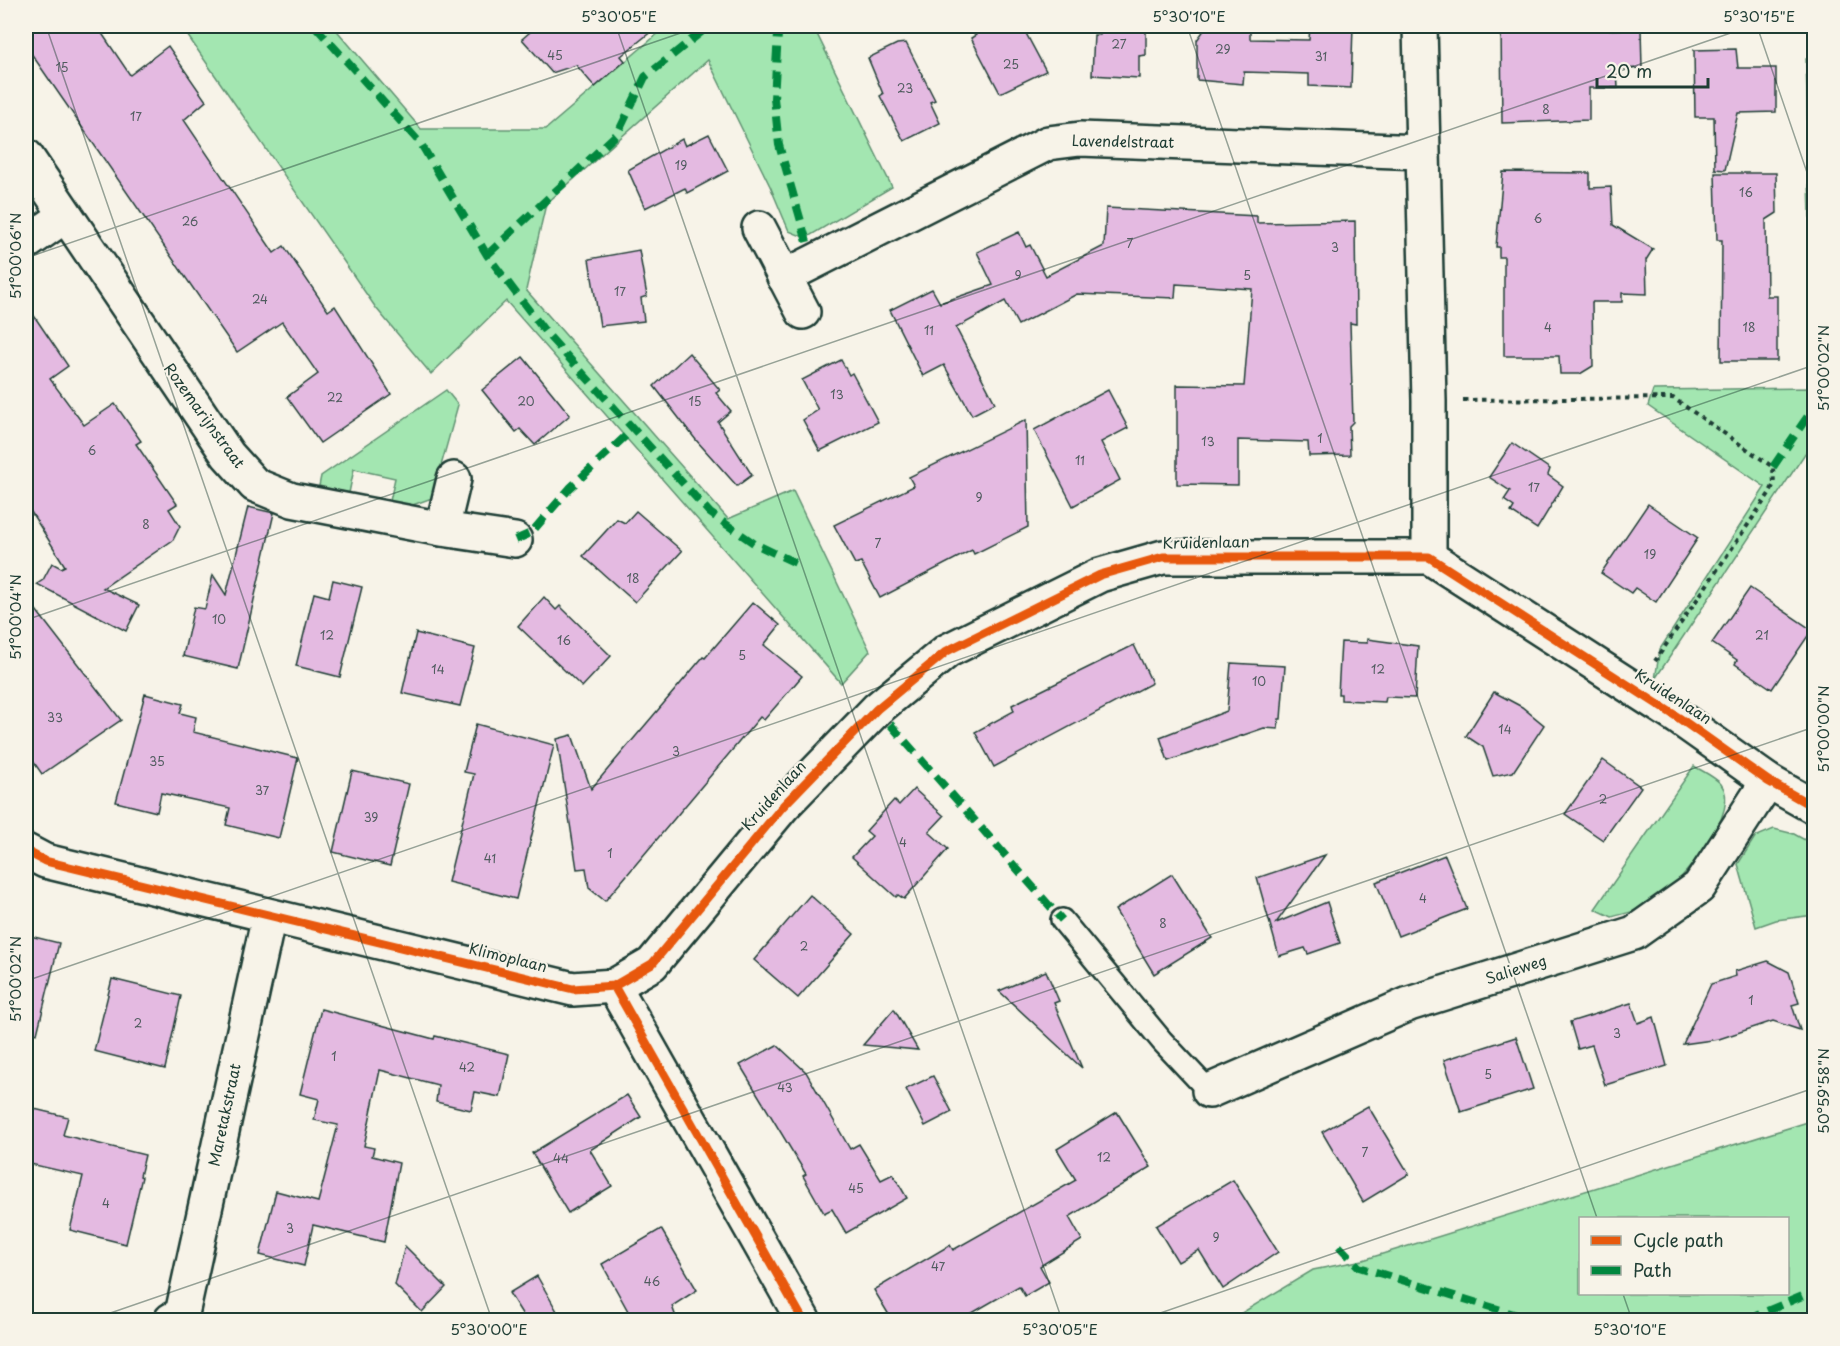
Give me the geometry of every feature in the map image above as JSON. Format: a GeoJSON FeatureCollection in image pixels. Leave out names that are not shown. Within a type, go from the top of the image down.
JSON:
{"type":"FeatureCollection","features":[{"type":"Feature","properties":{"kind":"street"},"geometry":{"type":"LineString","coordinates":[[1420,26],[1429,401],[1429,557]]}},
{"type":"Feature","properties":{"kind":"street","name":"Lavendelstraat"},"geometry":{"type":"LineString","coordinates":[[784,277],[1048,143],[1080,139],[1422,153]]}},
{"type":"Feature","properties":{"kind":"street","name":"Rozemarijnstraat"},"geometry":{"type":"LineString","coordinates":[[26,156],[228,455],[255,485],[292,500],[442,530],[515,540]]}},
{"type":"Feature","properties":{"kind":"street"},"geometry":{"type":"LineString","coordinates":[[26,243],[65,216]]}},
{"type":"Feature","properties":{"kind":"street"},"geometry":{"type":"LineString","coordinates":[[759,228],[803,312]]}},
{"type":"Feature","properties":{"kind":"street"},"geometry":{"type":"LineString","coordinates":[[442,530],[454,479]]}},
{"type":"Feature","properties":{"kind":"street","name":"Kruidenlaan"},"geometry":{"type":"LineString","coordinates":[[614,986],[652,963],[790,798],[877,708],[948,651],[1100,574],[1163,556],[1429,557],[1679,718],[1768,781],[1815,807]]}},
{"type":"Feature","properties":{"kind":"street","name":"Salieweg"},"geometry":{"type":"LineString","coordinates":[[1209,1091],[1409,1004],[1634,933],[1699,887],[1768,781]]}},
{"type":"Feature","properties":{"kind":"street","name":"Klimoplaan"},"geometry":{"type":"LineString","coordinates":[[26,851],[45,861],[573,989],[614,986]]}},
{"type":"Feature","properties":{"kind":"street","name":"Maretakstraat"},"geometry":{"type":"LineString","coordinates":[[181,1318],[269,916]]}},
{"type":"Feature","properties":{"kind":"street"},"geometry":{"type":"LineString","coordinates":[[614,986],[803,1320]]}},
{"type":"Feature","properties":{"kind":"lane"},"geometry":{"type":"LineString","coordinates":[[1062,920],[1162,1041],[1209,1091]]}},
{"type":"Feature","properties":{"kind":"path"},"geometry":{"type":"LineString","coordinates":[[1429,401],[1673,398],[1773,467],[1774,484],[1769,494],[1650,668]]}},
{"type":"Feature","properties":{"kind":"green space"},"geometry":{"type":"Polygon","coordinates":[[[181,26],[333,26],[421,129],[546,129],[667,26],[834,26],[817,34],[892,187],[806,238],[789,231],[770,186],[708,60],[546,204],[526,290],[728,519],[793,491],[870,651],[841,683],[506,301],[431,374],[376,308],[181,26]]]}},
{"type":"Feature","properties":{"kind":"green space"},"geometry":{"type":"Polygon","coordinates":[[[1806,59],[1814,60],[1814,217],[1810,217],[1806,59]]]}},
{"type":"Feature","properties":{"kind":"green space"},"geometry":{"type":"Polygon","coordinates":[[[1814,388],[1814,440],[1655,679],[1660,649],[1765,487],[1648,406],[1653,390],[1814,388]]]}},
{"type":"Feature","properties":{"kind":"green space"},"geometry":{"type":"Polygon","coordinates":[[[446,390],[458,405],[432,498],[410,506],[390,501],[395,478],[354,469],[349,493],[319,486],[321,476],[446,390]]]}},
{"type":"Feature","properties":{"kind":"green space"},"geometry":{"type":"Polygon","coordinates":[[[1694,766],[1721,784],[1725,797],[1723,812],[1716,830],[1705,848],[1678,880],[1651,905],[1612,917],[1595,909],[1694,766]]]}},
{"type":"Feature","properties":{"kind":"green space"},"geometry":{"type":"Polygon","coordinates":[[[1774,829],[1794,834],[1814,845],[1814,915],[1776,920],[1756,927],[1738,864],[1755,837],[1774,829]]]}},
{"type":"Feature","properties":{"kind":"green space"},"geometry":{"type":"Polygon","coordinates":[[[1814,1120],[1814,1320],[1230,1320],[1313,1270],[1363,1260],[1814,1120]]]}},
{"type":"Feature","properties":{"kind":"building"},"geometry":{"type":"Polygon","coordinates":[[[26,26],[97,26],[130,75],[168,46],[206,101],[184,120],[274,253],[284,246],[328,311],[335,306],[391,394],[320,443],[287,397],[318,374],[282,322],[237,352],[26,46],[26,26]]]}},
{"type":"Feature","properties":{"kind":"building"},"geometry":{"type":"Polygon","coordinates":[[[537,26],[658,26],[621,56],[625,61],[595,87],[576,65],[552,73],[522,39],[537,26]]]}},
{"type":"Feature","properties":{"kind":"building"},"geometry":{"type":"Polygon","coordinates":[[[971,26],[1022,26],[1046,71],[1000,93],[971,38],[976,35],[971,26]]]}},
{"type":"Feature","properties":{"kind":"building"},"geometry":{"type":"Polygon","coordinates":[[[1101,26],[1146,26],[1146,55],[1139,56],[1139,78],[1092,75],[1094,35],[1100,35],[1101,26]]]}},
{"type":"Feature","properties":{"kind":"building"},"geometry":{"type":"Polygon","coordinates":[[[1207,26],[1250,26],[1250,39],[1309,40],[1310,26],[1353,26],[1351,88],[1309,86],[1309,74],[1244,72],[1243,84],[1197,80],[1197,40],[1207,26]]]}},
{"type":"Feature","properties":{"kind":"building"},"geometry":{"type":"Polygon","coordinates":[[[1501,26],[1586,26],[1586,30],[1641,29],[1642,68],[1617,69],[1618,88],[1589,88],[1589,120],[1502,123],[1501,26]]]}},
{"type":"Feature","properties":{"kind":"building"},"geometry":{"type":"Polygon","coordinates":[[[906,43],[935,100],[930,102],[940,123],[904,141],[880,96],[883,94],[868,58],[897,44],[906,43]]]}},
{"type":"Feature","properties":{"kind":"building"},"geometry":{"type":"Polygon","coordinates":[[[1736,49],[1738,68],[1776,68],[1776,112],[1738,113],[1725,170],[1715,169],[1714,117],[1695,117],[1694,50],[1736,49]]]}},
{"type":"Feature","properties":{"kind":"building"},"geometry":{"type":"Polygon","coordinates":[[[709,134],[728,171],[687,193],[685,188],[645,208],[628,170],[682,139],[685,146],[709,134]]]}},
{"type":"Feature","properties":{"kind":"building"},"geometry":{"type":"Polygon","coordinates":[[[1503,172],[1590,173],[1590,188],[1611,187],[1613,225],[1653,249],[1646,260],[1647,294],[1622,293],[1622,302],[1592,302],[1593,366],[1580,374],[1560,374],[1559,356],[1504,356],[1504,257],[1499,257],[1499,247],[1496,247],[1503,172]]]}},
{"type":"Feature","properties":{"kind":"building"},"geometry":{"type":"Polygon","coordinates":[[[1715,173],[1776,173],[1777,213],[1766,220],[1767,296],[1777,296],[1777,361],[1721,361],[1722,240],[1717,240],[1715,173]]]}},
{"type":"Feature","properties":{"kind":"building"},"geometry":{"type":"Polygon","coordinates":[[[1106,208],[1257,216],[1257,223],[1355,221],[1356,324],[1350,323],[1353,422],[1349,426],[1350,455],[1309,456],[1308,442],[1238,440],[1238,485],[1177,484],[1177,385],[1244,386],[1252,289],[1176,284],[1175,298],[1077,294],[1018,325],[1005,301],[956,328],[995,403],[972,415],[944,365],[923,376],[890,310],[932,289],[940,303],[993,285],[977,252],[1019,232],[1026,247],[1030,245],[1046,276],[1104,246],[1106,208]]]}},
{"type":"Feature","properties":{"kind":"building"},"geometry":{"type":"Polygon","coordinates":[[[639,250],[647,296],[641,298],[644,321],[600,326],[589,259],[639,250]]]}},
{"type":"Feature","properties":{"kind":"building"},"geometry":{"type":"Polygon","coordinates":[[[26,304],[68,366],[50,379],[84,425],[115,404],[141,441],[136,444],[177,504],[169,509],[180,526],[173,540],[103,588],[139,605],[126,631],[37,584],[43,580],[52,563],[61,568],[65,566],[26,504],[26,304]]]}},
{"type":"Feature","properties":{"kind":"building"},"geometry":{"type":"Polygon","coordinates":[[[689,353],[720,390],[716,393],[731,411],[718,422],[752,475],[737,486],[696,440],[654,386],[689,353]]]}},
{"type":"Feature","properties":{"kind":"building"},"geometry":{"type":"Polygon","coordinates":[[[523,357],[570,415],[535,445],[520,429],[516,432],[482,390],[523,357]]]}},
{"type":"Feature","properties":{"kind":"building"},"geometry":{"type":"Polygon","coordinates":[[[841,360],[849,375],[852,373],[878,422],[820,451],[803,420],[818,410],[802,380],[841,360]]]}},
{"type":"Feature","properties":{"kind":"building"},"geometry":{"type":"Polygon","coordinates":[[[1108,390],[1128,428],[1101,442],[1120,480],[1073,506],[1034,430],[1108,390]]]}},
{"type":"Feature","properties":{"kind":"building"},"geometry":{"type":"Polygon","coordinates":[[[1026,420],[1028,527],[974,554],[972,550],[880,598],[861,562],[855,564],[834,525],[914,486],[909,477],[1026,420]]]}},
{"type":"Feature","properties":{"kind":"building"},"geometry":{"type":"Polygon","coordinates":[[[1512,443],[1550,469],[1548,475],[1563,486],[1537,529],[1511,512],[1514,507],[1504,500],[1510,491],[1489,477],[1512,443]]]}},
{"type":"Feature","properties":{"kind":"building"},"geometry":{"type":"Polygon","coordinates":[[[1648,504],[1698,538],[1656,602],[1635,588],[1631,593],[1601,573],[1648,504]]]}},
{"type":"Feature","properties":{"kind":"building"},"geometry":{"type":"Polygon","coordinates":[[[248,507],[274,513],[238,669],[183,656],[194,607],[205,609],[213,575],[226,595],[248,507]]]}},
{"type":"Feature","properties":{"kind":"building"},"geometry":{"type":"Polygon","coordinates":[[[636,511],[682,551],[635,602],[583,556],[617,519],[625,523],[636,511]]]}},
{"type":"Feature","properties":{"kind":"building"},"geometry":{"type":"Polygon","coordinates":[[[333,580],[362,587],[340,677],[296,666],[314,593],[329,597],[333,580]]]}},
{"type":"Feature","properties":{"kind":"building"},"geometry":{"type":"Polygon","coordinates":[[[1750,588],[1812,630],[1772,689],[1735,664],[1737,660],[1712,643],[1750,588]]]}},
{"type":"Feature","properties":{"kind":"building"},"geometry":{"type":"Polygon","coordinates":[[[26,597],[121,720],[42,774],[26,751],[26,597]]]}},
{"type":"Feature","properties":{"kind":"building"},"geometry":{"type":"Polygon","coordinates":[[[544,597],[556,610],[560,606],[611,656],[582,687],[518,626],[544,597]]]}},
{"type":"Feature","properties":{"kind":"building"},"geometry":{"type":"Polygon","coordinates":[[[753,602],[780,625],[764,645],[802,676],[764,720],[760,717],[605,901],[589,888],[586,868],[577,869],[557,739],[572,735],[591,789],[753,602]]]}},
{"type":"Feature","properties":{"kind":"building"},"geometry":{"type":"Polygon","coordinates":[[[416,633],[475,648],[460,706],[402,693],[416,633]]]}},
{"type":"Feature","properties":{"kind":"building"},"geometry":{"type":"Polygon","coordinates":[[[1367,639],[1418,646],[1415,698],[1386,697],[1385,702],[1341,700],[1341,694],[1338,694],[1341,642],[1367,643],[1367,639]]]}},
{"type":"Feature","properties":{"kind":"building"},"geometry":{"type":"Polygon","coordinates":[[[1134,645],[1152,683],[994,767],[975,732],[1014,711],[1012,705],[1134,645]]]}},
{"type":"Feature","properties":{"kind":"building"},"geometry":{"type":"Polygon","coordinates":[[[1231,663],[1285,666],[1281,719],[1279,719],[1278,729],[1264,728],[1168,761],[1160,737],[1227,711],[1231,663]]]}},
{"type":"Feature","properties":{"kind":"building"},"geometry":{"type":"Polygon","coordinates":[[[1494,692],[1522,707],[1544,725],[1513,772],[1493,776],[1483,747],[1466,736],[1494,692]]]}},
{"type":"Feature","properties":{"kind":"building"},"geometry":{"type":"Polygon","coordinates":[[[145,694],[183,704],[180,713],[196,717],[193,732],[298,758],[279,838],[226,825],[230,808],[161,793],[157,812],[116,802],[145,694]]]}},
{"type":"Feature","properties":{"kind":"building"},"geometry":{"type":"Polygon","coordinates":[[[476,724],[554,745],[516,899],[448,882],[474,774],[464,772],[476,724]]]}},
{"type":"Feature","properties":{"kind":"building"},"geometry":{"type":"Polygon","coordinates":[[[1603,760],[1641,787],[1603,840],[1565,814],[1603,760]]]}},
{"type":"Feature","properties":{"kind":"building"},"geometry":{"type":"Polygon","coordinates":[[[352,771],[409,784],[390,866],[333,852],[352,771]]]}},
{"type":"Feature","properties":{"kind":"building"},"geometry":{"type":"Polygon","coordinates":[[[914,789],[944,816],[929,832],[948,849],[904,899],[898,895],[896,897],[852,857],[872,836],[866,831],[894,800],[899,805],[914,789]]]}},
{"type":"Feature","properties":{"kind":"building"},"geometry":{"type":"Polygon","coordinates":[[[1325,855],[1276,923],[1327,902],[1340,943],[1308,954],[1305,948],[1279,956],[1257,878],[1325,855]]]}},
{"type":"Feature","properties":{"kind":"building"},"geometry":{"type":"Polygon","coordinates":[[[1445,855],[1467,909],[1398,936],[1376,882],[1445,855]]]}},
{"type":"Feature","properties":{"kind":"building"},"geometry":{"type":"Polygon","coordinates":[[[1172,874],[1212,938],[1154,974],[1115,910],[1172,874]]]}},
{"type":"Feature","properties":{"kind":"building"},"geometry":{"type":"Polygon","coordinates":[[[810,895],[854,934],[798,998],[754,960],[810,895]]]}},
{"type":"Feature","properties":{"kind":"building"},"geometry":{"type":"Polygon","coordinates":[[[26,935],[59,943],[37,1034],[26,1032],[26,935]]]}},
{"type":"Feature","properties":{"kind":"building"},"geometry":{"type":"Polygon","coordinates":[[[1768,961],[1789,972],[1799,1003],[1792,1005],[1800,1030],[1773,1021],[1719,1039],[1683,1044],[1711,984],[1736,976],[1735,971],[1768,961]]]}},
{"type":"Feature","properties":{"kind":"building"},"geometry":{"type":"Polygon","coordinates":[[[1046,971],[1059,1001],[1054,1003],[1082,1068],[999,991],[1046,971]]]}},
{"type":"Feature","properties":{"kind":"building"},"geometry":{"type":"Polygon","coordinates":[[[112,979],[181,996],[165,1069],[94,1051],[112,979]]]}},
{"type":"Feature","properties":{"kind":"building"},"geometry":{"type":"Polygon","coordinates":[[[1631,1003],[1638,1023],[1654,1017],[1667,1066],[1605,1085],[1592,1045],[1578,1049],[1570,1022],[1631,1003]]]}},
{"type":"Feature","properties":{"kind":"building"},"geometry":{"type":"Polygon","coordinates":[[[321,1009],[434,1039],[435,1036],[509,1054],[500,1097],[475,1092],[471,1110],[436,1102],[438,1085],[380,1070],[364,1146],[374,1148],[372,1156],[399,1163],[384,1242],[313,1225],[304,1266],[260,1255],[276,1191],[318,1202],[338,1125],[314,1120],[319,1099],[300,1094],[321,1009]]]}},
{"type":"Feature","properties":{"kind":"building"},"geometry":{"type":"Polygon","coordinates":[[[894,1009],[918,1050],[863,1045],[894,1009]]]}},
{"type":"Feature","properties":{"kind":"building"},"geometry":{"type":"Polygon","coordinates":[[[1516,1037],[1533,1089],[1461,1112],[1444,1060],[1516,1037]]]}},
{"type":"Feature","properties":{"kind":"building"},"geometry":{"type":"Polygon","coordinates":[[[777,1045],[806,1072],[850,1149],[859,1144],[881,1180],[893,1174],[907,1198],[846,1233],[832,1209],[824,1213],[803,1176],[806,1174],[740,1065],[777,1045]]]}},
{"type":"Feature","properties":{"kind":"building"},"geometry":{"type":"Polygon","coordinates":[[[933,1076],[952,1112],[925,1126],[906,1089],[933,1076]]]}},
{"type":"Feature","properties":{"kind":"building"},"geometry":{"type":"Polygon","coordinates":[[[627,1095],[641,1117],[590,1150],[612,1186],[568,1213],[532,1153],[627,1095]]]}},
{"type":"Feature","properties":{"kind":"building"},"geometry":{"type":"Polygon","coordinates":[[[1368,1106],[1409,1174],[1363,1202],[1322,1132],[1368,1106]]]}},
{"type":"Feature","properties":{"kind":"building"},"geometry":{"type":"Polygon","coordinates":[[[26,1107],[68,1117],[63,1135],[145,1155],[126,1244],[70,1230],[83,1176],[26,1163],[26,1107]]]}},
{"type":"Feature","properties":{"kind":"building"},"geometry":{"type":"Polygon","coordinates":[[[1117,1112],[1151,1167],[1069,1217],[1082,1240],[1040,1266],[1049,1282],[1025,1296],[1019,1286],[960,1320],[892,1320],[874,1290],[950,1245],[953,1250],[1076,1180],[1057,1149],[1117,1112]]]}},
{"type":"Feature","properties":{"kind":"building"},"geometry":{"type":"Polygon","coordinates":[[[1233,1180],[1278,1252],[1223,1289],[1199,1250],[1178,1262],[1156,1226],[1233,1180]]]}},
{"type":"Feature","properties":{"kind":"building"},"geometry":{"type":"Polygon","coordinates":[[[661,1229],[697,1290],[672,1306],[677,1320],[633,1320],[602,1264],[661,1229]]]}},
{"type":"Feature","properties":{"kind":"building"},"geometry":{"type":"Polygon","coordinates":[[[405,1246],[446,1287],[422,1312],[395,1285],[405,1246]]]}},
{"type":"Feature","properties":{"kind":"building"},"geometry":{"type":"Polygon","coordinates":[[[537,1276],[562,1320],[526,1320],[509,1293],[537,1276]]]}},
{"type":"Feature","properties":{"kind":"marked path"},"geometry":{"type":"LineString","coordinates":[[315,26],[421,144],[487,255],[547,334],[710,513],[755,544],[800,565]]}},
{"type":"Feature","properties":{"kind":"marked path"},"geometry":{"type":"LineString","coordinates":[[487,255],[618,133],[645,77],[709,26]]}},
{"type":"Feature","properties":{"kind":"marked path"},"geometry":{"type":"LineString","coordinates":[[757,26],[778,34]]}},
{"type":"Feature","properties":{"kind":"marked path"},"geometry":{"type":"LineString","coordinates":[[783,26],[778,34],[774,98],[779,145],[807,242]]}},
{"type":"Feature","properties":{"kind":"marked path"},"geometry":{"type":"LineString","coordinates":[[1773,467],[1814,407]]}},
{"type":"Feature","properties":{"kind":"marked path"},"geometry":{"type":"LineString","coordinates":[[515,540],[531,533],[570,488],[633,429]]}},
{"type":"Feature","properties":{"kind":"marked path"},"geometry":{"type":"LineString","coordinates":[[890,724],[1062,920]]}},
{"type":"Feature","properties":{"kind":"marked path"},"geometry":{"type":"LineString","coordinates":[[1339,1246],[1359,1267],[1514,1314],[1522,1320]]}},
{"type":"Feature","properties":{"kind":"marked path"},"geometry":{"type":"LineString","coordinates":[[1746,1320],[1814,1291]]}},
{"type":"Feature","properties":{"kind":"cycle path"},"geometry":{"type":"LineString","coordinates":[[26,851],[45,861],[573,989],[614,986],[652,964],[783,806],[877,709],[947,651],[1100,575],[1163,557],[1429,557],[1679,718],[1768,781],[1814,807]]}},
{"type":"Feature","properties":{"kind":"cycle path"},"geometry":{"type":"LineString","coordinates":[[614,986],[803,1320]]}}]}
